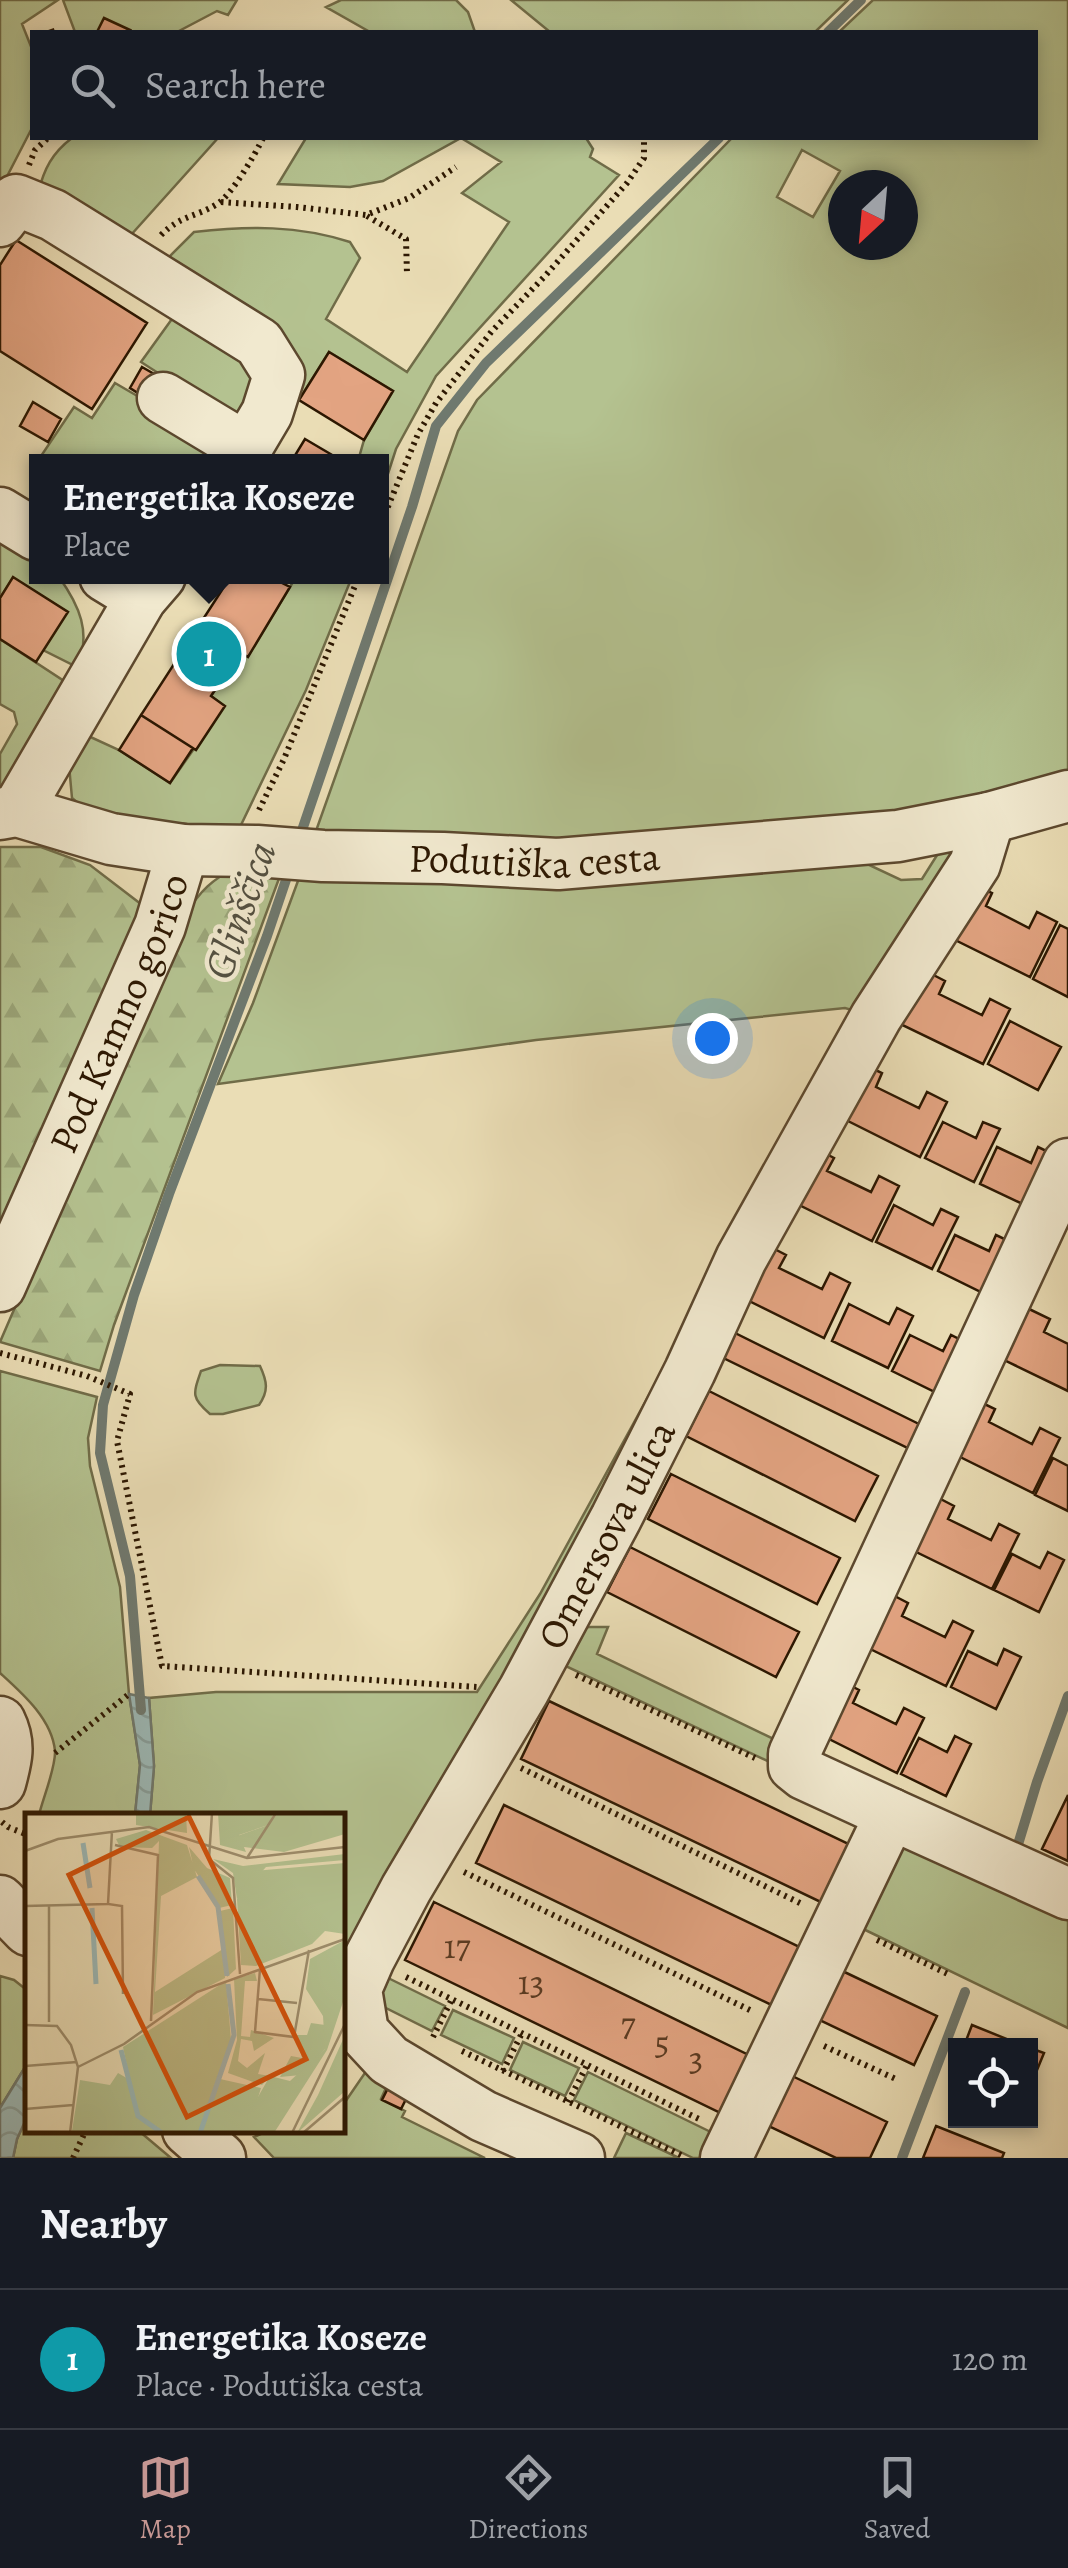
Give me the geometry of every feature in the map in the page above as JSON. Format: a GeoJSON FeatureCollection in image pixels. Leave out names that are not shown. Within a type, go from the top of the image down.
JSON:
{"type":"FeatureCollection","features":[{"type":"Feature","properties":{"kind":"street"},"geometry":{"type":"LineString","coordinates":[[0,221],[16,200],[53,215],[259,343],[278,375],[267,414],[243,454]]}},
{"type":"Feature","properties":{"kind":"street"},"geometry":{"type":"LineString","coordinates":[[163,398],[241,454]]}},
{"type":"Feature","properties":{"kind":"street"},"geometry":{"type":"LineString","coordinates":[[0,512],[29,531]]}},
{"type":"Feature","properties":{"kind":"street"},"geometry":{"type":"LineString","coordinates":[[8,813],[135,584]]}},
{"type":"Feature","properties":{"kind":"street","name":"Podutiška cesta"},"geometry":{"type":"LineString","coordinates":[[8,813],[111,839],[184,850],[558,864],[898,836],[989,818],[1068,796]]}},
{"type":"Feature","properties":{"kind":"street","name":"Omersova ulica"},"geometry":{"type":"LineString","coordinates":[[580,2158],[483,2116],[390,2060],[363,2032],[356,1989],[427,1854],[533,1674],[652,1449],[741,1259],[876,1017],[975,864],[989,818]]}},
{"type":"Feature","properties":{"kind":"street","name":"Pod Kamno gorico"},"geometry":{"type":"LineString","coordinates":[[0,1286],[160,926],[184,850]]}},
{"type":"Feature","properties":{"kind":"street"},"geometry":{"type":"LineString","coordinates":[[1068,1164],[794,1754],[794,1766],[804,1774],[1068,1894]]}},
{"type":"Feature","properties":{"kind":"street"},"geometry":{"type":"LineString","coordinates":[[0,1722],[6,1734],[8,1756],[0,1783]]}},
{"type":"Feature","properties":{"kind":"street"},"geometry":{"type":"LineString","coordinates":[[731,2147],[891,1814]]}},
{"type":"Feature","properties":{"kind":"street"},"geometry":{"type":"LineString","coordinates":[[0,1901],[25,1927]]}},
{"type":"Feature","properties":{"kind":"street"},"geometry":{"type":"LineString","coordinates":[[191,2133],[220,2158]]}},
{"type":"Feature","properties":{"kind":"path"},"geometry":{"type":"LineString","coordinates":[[221,202],[263,140]]}},
{"type":"Feature","properties":{"kind":"path"},"geometry":{"type":"LineString","coordinates":[[389,504],[418,434],[436,403],[492,331],[627,183],[644,158],[644,140]]}},
{"type":"Feature","properties":{"kind":"path"},"geometry":{"type":"LineString","coordinates":[[366,215],[408,198],[456,168]]}},
{"type":"Feature","properties":{"kind":"path"},"geometry":{"type":"LineString","coordinates":[[132,264],[174,222],[221,202],[366,215],[406,240],[407,274]]}},
{"type":"Feature","properties":{"kind":"path"},"geometry":{"type":"LineString","coordinates":[[247,851],[356,584]]}},
{"type":"Feature","properties":{"kind":"path"},"geometry":{"type":"LineString","coordinates":[[0,1353],[87,1376],[130,1394],[117,1441],[162,1666],[533,1674],[777,1768],[794,1766]]}},
{"type":"Feature","properties":{"kind":"path"},"geometry":{"type":"LineString","coordinates":[[55,1753],[128,1694]]}},
{"type":"Feature","properties":{"kind":"path"},"geometry":{"type":"LineString","coordinates":[[488,1752],[950,1975]]}},
{"type":"Feature","properties":{"kind":"path"},"geometry":{"type":"LineString","coordinates":[[0,1820],[25,1834]]}},
{"type":"Feature","properties":{"kind":"path"},"geometry":{"type":"LineString","coordinates":[[427,1854],[898,2080]]}},
{"type":"Feature","properties":{"kind":"path"},"geometry":{"type":"LineString","coordinates":[[369,1959],[586,2064],[731,2147]]}},
{"type":"Feature","properties":{"kind":"path"},"geometry":{"type":"LineString","coordinates":[[418,2030],[433,2037],[452,1999]]}},
{"type":"Feature","properties":{"kind":"path"},"geometry":{"type":"LineString","coordinates":[[504,2071],[522,2033]]}},
{"type":"Feature","properties":{"kind":"path"},"geometry":{"type":"LineString","coordinates":[[451,2046],[686,2158]]}},
{"type":"Feature","properties":{"kind":"path"},"geometry":{"type":"LineString","coordinates":[[568,2102],[586,2064]]}},
{"type":"Feature","properties":{"kind":"path"},"geometry":{"type":"LineString","coordinates":[[73,2158],[85,2133]]}},
{"type":"Feature","properties":{"kind":"green space"},"geometry":{"type":"Polygon","coordinates":[[[0,0],[58,0],[22,24],[30,44],[30,132],[0,190],[0,0]]]}},
{"type":"Feature","properties":{"kind":"green space"},"geometry":{"type":"Polygon","coordinates":[[[63,0],[237,0],[228,15],[217,11],[181,30],[74,30],[63,0]]]}},
{"type":"Feature","properties":{"kind":"green space"},"geometry":{"type":"Polygon","coordinates":[[[341,0],[456,0],[468,12],[474,30],[366,30],[326,7],[341,0]]]}},
{"type":"Feature","properties":{"kind":"green space"},"geometry":{"type":"Polygon","coordinates":[[[511,0],[848,0],[817,30],[548,30],[511,0]]]}},
{"type":"Feature","properties":{"kind":"green space"},"geometry":{"type":"Polygon","coordinates":[[[873,0],[1068,0],[1068,783],[998,802],[628,846],[311,845],[458,431],[477,400],[730,140],[1038,140],[1038,30],[841,30],[873,0]]]}},
{"type":"Feature","properties":{"kind":"green space"},"geometry":{"type":"Polygon","coordinates":[[[70,140],[216,140],[130,236],[38,193],[59,150],[70,140]]]}},
{"type":"Feature","properties":{"kind":"green space"},"geometry":{"type":"Polygon","coordinates":[[[305,140],[457,140],[383,181],[350,187],[278,184],[305,140]]]}},
{"type":"Feature","properties":{"kind":"green space"},"geometry":{"type":"Polygon","coordinates":[[[464,140],[587,140],[593,149],[590,157],[619,175],[436,376],[396,449],[389,470],[389,454],[360,454],[393,391],[329,352],[299,400],[289,363],[161,265],[194,232],[273,228],[350,242],[360,258],[326,319],[407,372],[509,222],[462,193],[501,162],[464,140]]]}},
{"type":"Feature","properties":{"kind":"green space"},"geometry":{"type":"Polygon","coordinates":[[[182,305],[263,368],[242,427],[141,362],[182,305]]]}},
{"type":"Feature","properties":{"kind":"green space"},"geometry":{"type":"Polygon","coordinates":[[[115,383],[218,443],[220,454],[42,454],[74,407],[92,418],[115,383]]]}},
{"type":"Feature","properties":{"kind":"green space"},"geometry":{"type":"Polygon","coordinates":[[[0,532],[29,553],[29,584],[63,584],[72,598],[83,631],[77,667],[43,650],[67,612],[13,578],[0,598],[0,532]]]}},
{"type":"Feature","properties":{"kind":"green space"},"geometry":{"type":"Polygon","coordinates":[[[292,584],[349,584],[306,690],[240,827],[225,834],[93,815],[72,798],[69,765],[84,734],[119,750],[170,783],[224,706],[211,696],[240,652],[248,656],[292,584]]]}},
{"type":"Feature","properties":{"kind":"green space"},"geometry":{"type":"Polygon","coordinates":[[[0,639],[67,683],[0,791],[0,754],[17,724],[14,712],[0,704],[0,639]]]}},
{"type":"Feature","properties":{"kind":"green space"},"geometry":{"type":"Polygon","coordinates":[[[0,847],[41,847],[90,865],[146,908],[0,1257],[0,847]]]}},
{"type":"Feature","properties":{"kind":"green space"},"geometry":{"type":"Polygon","coordinates":[[[939,852],[964,854],[345,2007],[345,1813],[150,1813],[154,1766],[149,1698],[216,1692],[477,1692],[540,1594],[859,1012],[845,1008],[536,1040],[218,1084],[302,870],[863,862],[901,880],[922,879],[939,852]]]}},
{"type":"Feature","properties":{"kind":"green space"},"geometry":{"type":"Polygon","coordinates":[[[240,864],[284,865],[100,1371],[0,1342],[184,917],[208,886],[240,864]]]}},
{"type":"Feature","properties":{"kind":"green space"},"geometry":{"type":"Polygon","coordinates":[[[220,1365],[260,1366],[266,1386],[259,1405],[223,1414],[210,1414],[204,1409],[195,1395],[201,1371],[220,1365]]]}},
{"type":"Feature","properties":{"kind":"green space"},"geometry":{"type":"Polygon","coordinates":[[[0,1371],[97,1397],[88,1438],[90,1466],[120,1587],[129,1694],[140,1765],[135,1813],[40,1813],[53,1765],[53,1739],[35,1708],[0,1673],[0,1371]]]}},
{"type":"Feature","properties":{"kind":"green space"},"geometry":{"type":"Polygon","coordinates":[[[608,1627],[597,1654],[782,1743],[774,1764],[557,1662],[578,1629],[608,1627]]]}},
{"type":"Feature","properties":{"kind":"green space"},"geometry":{"type":"Polygon","coordinates":[[[933,1839],[1068,1904],[1068,2028],[857,1926],[880,1857],[933,1839]]]}},
{"type":"Feature","properties":{"kind":"green space"},"geometry":{"type":"Polygon","coordinates":[[[382,1975],[445,2006],[432,2031],[380,2005],[382,1975]]]}},
{"type":"Feature","properties":{"kind":"green space"},"geometry":{"type":"Polygon","coordinates":[[[0,1976],[25,1989],[25,2067],[0,2108],[0,1976]]]}},
{"type":"Feature","properties":{"kind":"green space"},"geometry":{"type":"Polygon","coordinates":[[[453,2010],[514,2038],[502,2064],[441,2035],[453,2010]]]}},
{"type":"Feature","properties":{"kind":"green space"},"geometry":{"type":"Polygon","coordinates":[[[523,2042],[579,2068],[565,2096],[510,2070],[523,2042]]]}},
{"type":"Feature","properties":{"kind":"green space"},"geometry":{"type":"Polygon","coordinates":[[[369,2067],[391,2077],[381,2099],[405,2111],[402,2117],[485,2158],[274,2158],[254,2137],[263,2133],[345,2133],[345,2102],[369,2067]]]}},
{"type":"Feature","properties":{"kind":"green space"},"geometry":{"type":"Polygon","coordinates":[[[588,2072],[725,2139],[716,2158],[693,2158],[574,2100],[588,2072]]]}},
{"type":"Feature","properties":{"kind":"green space"},"geometry":{"type":"Polygon","coordinates":[[[25,2121],[25,2133],[141,2133],[171,2158],[13,2158],[25,2121]]]}},
{"type":"Feature","properties":{"kind":"green space"},"geometry":{"type":"Polygon","coordinates":[[[626,2133],[679,2158],[614,2158],[626,2133]]]}},
{"type":"Feature","properties":{"kind":"water"},"geometry":{"type":"Polygon","coordinates":[[[129,1694],[149,1698],[154,1766],[150,1813],[135,1813],[140,1765],[129,1694]]]}},
{"type":"Feature","properties":{"kind":"water"},"geometry":{"type":"Polygon","coordinates":[[[25,2067],[25,2121],[13,2158],[0,2158],[0,2108],[25,2067]]]}},
{"type":"Feature","properties":{"kind":"building"},"geometry":{"type":"Polygon","coordinates":[[[104,18],[130,30],[98,30],[104,18]]]}},
{"type":"Feature","properties":{"kind":"building"},"geometry":{"type":"Polygon","coordinates":[[[16,240],[147,323],[92,409],[0,351],[0,265],[16,240]]]}},
{"type":"Feature","properties":{"kind":"building"},"geometry":{"type":"Polygon","coordinates":[[[329,352],[393,391],[364,440],[299,400],[329,352]]]}},
{"type":"Feature","properties":{"kind":"building"},"geometry":{"type":"Polygon","coordinates":[[[142,367],[168,382],[155,404],[130,388],[142,367]]]}},
{"type":"Feature","properties":{"kind":"building"},"geometry":{"type":"Polygon","coordinates":[[[33,402],[61,419],[48,442],[20,426],[33,402]]]}},
{"type":"Feature","properties":{"kind":"building"},"geometry":{"type":"Polygon","coordinates":[[[305,439],[330,454],[296,454],[305,439]]]}},
{"type":"Feature","properties":{"kind":"building"},"geometry":{"type":"Polygon","coordinates":[[[13,577],[68,612],[36,662],[0,639],[0,598],[13,577]]]}},
{"type":"Feature","properties":{"kind":"building"},"geometry":{"type":"Polygon","coordinates":[[[226,584],[290,587],[248,657],[240,652],[211,696],[225,706],[196,750],[141,715],[226,584]]]}},
{"type":"Feature","properties":{"kind":"building"},"geometry":{"type":"Polygon","coordinates":[[[141,715],[193,748],[170,783],[119,750],[141,715]]]}},
{"type":"Feature","properties":{"kind":"building"},"geometry":{"type":"Polygon","coordinates":[[[969,882],[992,893],[986,906],[1029,928],[1037,912],[1057,922],[1030,977],[943,934],[969,882]]]}},
{"type":"Feature","properties":{"kind":"building"},"geometry":{"type":"Polygon","coordinates":[[[1060,925],[1068,929],[1068,997],[1033,979],[1060,925]]]}},
{"type":"Feature","properties":{"kind":"building"},"geometry":{"type":"Polygon","coordinates":[[[922,969],[945,981],[939,994],[982,1015],[990,999],[1010,1009],[983,1064],[896,1022],[922,969]]]}},
{"type":"Feature","properties":{"kind":"building"},"geometry":{"type":"Polygon","coordinates":[[[1010,1021],[1061,1047],[1038,1090],[988,1064],[1010,1021]]]}},
{"type":"Feature","properties":{"kind":"building"},"geometry":{"type":"Polygon","coordinates":[[[859,1062],[882,1073],[876,1087],[919,1108],[927,1092],[947,1102],[920,1157],[834,1114],[859,1062]]]}},
{"type":"Feature","properties":{"kind":"building"},"geometry":{"type":"Polygon","coordinates":[[[943,1122],[976,1138],[983,1122],[1000,1129],[974,1182],[925,1158],[943,1122]]]}},
{"type":"Feature","properties":{"kind":"building"},"geometry":{"type":"Polygon","coordinates":[[[811,1146],[834,1158],[827,1171],[871,1192],[879,1176],[899,1186],[872,1241],[785,1198],[811,1146]]]}},
{"type":"Feature","properties":{"kind":"building"},"geometry":{"type":"Polygon","coordinates":[[[997,1147],[1031,1163],[1038,1147],[1055,1155],[1029,1207],[980,1184],[997,1147]]]}},
{"type":"Feature","properties":{"kind":"building"},"geometry":{"type":"Polygon","coordinates":[[[894,1205],[933,1225],[941,1209],[958,1217],[932,1269],[876,1242],[894,1205]]]}},
{"type":"Feature","properties":{"kind":"building"},"geometry":{"type":"Polygon","coordinates":[[[955,1235],[989,1251],[996,1235],[1013,1243],[987,1295],[938,1271],[955,1235]]]}},
{"type":"Feature","properties":{"kind":"building"},"geometry":{"type":"Polygon","coordinates":[[[763,1243],[786,1255],[779,1268],[822,1289],[830,1273],[850,1283],[824,1338],[737,1295],[763,1243]]]}},
{"type":"Feature","properties":{"kind":"building"},"geometry":{"type":"Polygon","coordinates":[[[849,1304],[889,1324],[897,1308],[913,1316],[888,1368],[832,1341],[849,1304]]]}},
{"type":"Feature","properties":{"kind":"building"},"geometry":{"type":"Polygon","coordinates":[[[1027,1308],[1050,1319],[1044,1332],[1068,1344],[1068,1391],[1002,1359],[1027,1308]]]}},
{"type":"Feature","properties":{"kind":"building"},"geometry":{"type":"Polygon","coordinates":[[[723,1327],[927,1428],[916,1452],[711,1352],[723,1327]]]}},
{"type":"Feature","properties":{"kind":"building"},"geometry":{"type":"Polygon","coordinates":[[[910,1335],[943,1351],[951,1335],[967,1343],[941,1395],[892,1371],[910,1335]]]}},
{"type":"Feature","properties":{"kind":"building"},"geometry":{"type":"Polygon","coordinates":[[[709,1391],[878,1476],[855,1521],[686,1436],[709,1391]]]}},
{"type":"Feature","properties":{"kind":"building"},"geometry":{"type":"Polygon","coordinates":[[[972,1398],[995,1409],[989,1422],[1032,1444],[1040,1428],[1060,1438],[1033,1493],[946,1450],[972,1398]]]}},
{"type":"Feature","properties":{"kind":"building"},"geometry":{"type":"Polygon","coordinates":[[[1053,1458],[1068,1466],[1068,1511],[1035,1495],[1053,1458]]]}},
{"type":"Feature","properties":{"kind":"building"},"geometry":{"type":"Polygon","coordinates":[[[671,1474],[840,1558],[817,1604],[648,1519],[671,1474]]]}},
{"type":"Feature","properties":{"kind":"building"},"geometry":{"type":"Polygon","coordinates":[[[931,1494],[954,1506],[948,1519],[991,1540],[999,1524],[1019,1534],[992,1589],[906,1547],[931,1494]]]}},
{"type":"Feature","properties":{"kind":"building"},"geometry":{"type":"Polygon","coordinates":[[[630,1547],[799,1632],[776,1677],[607,1592],[630,1547]]]}},
{"type":"Feature","properties":{"kind":"building"},"geometry":{"type":"Polygon","coordinates":[[[1048,1552],[1064,1560],[1039,1612],[994,1590],[1012,1554],[1040,1568],[1048,1552]]]}},
{"type":"Feature","properties":{"kind":"building"},"geometry":{"type":"Polygon","coordinates":[[[885,1591],[908,1603],[902,1616],[945,1637],[953,1621],[973,1631],[946,1686],[860,1644],[885,1591]]]}},
{"type":"Feature","properties":{"kind":"building"},"geometry":{"type":"Polygon","coordinates":[[[1004,1649],[1021,1657],[996,1709],[951,1687],[968,1651],[997,1665],[1004,1649]]]}},
{"type":"Feature","properties":{"kind":"building"},"geometry":{"type":"Polygon","coordinates":[[[836,1678],[859,1690],[853,1703],[896,1724],[904,1708],[924,1718],[897,1773],[811,1730],[836,1678]]]}},
{"type":"Feature","properties":{"kind":"building"},"geometry":{"type":"Polygon","coordinates":[[[549,1701],[855,1847],[827,1905],[521,1759],[549,1701]]]}},
{"type":"Feature","properties":{"kind":"building"},"geometry":{"type":"Polygon","coordinates":[[[955,1736],[971,1744],[946,1796],[901,1774],[919,1738],[947,1752],[955,1736]]]}},
{"type":"Feature","properties":{"kind":"building"},"geometry":{"type":"Polygon","coordinates":[[[1068,1795],[1068,1861],[1042,1849],[1068,1795]]]}},
{"type":"Feature","properties":{"kind":"building"},"geometry":{"type":"Polygon","coordinates":[[[504,1805],[810,1952],[782,2010],[476,1863],[504,1805]]]}},
{"type":"Feature","properties":{"kind":"building"},"geometry":{"type":"Polygon","coordinates":[[[434,1902],[759,2060],[731,2118],[405,1960],[434,1902]]]}},
{"type":"Feature","properties":{"kind":"building"},"geometry":{"type":"Polygon","coordinates":[[[834,1967],[937,2016],[914,2065],[811,2016],[834,1967]]]}},
{"type":"Feature","properties":{"kind":"building"},"geometry":{"type":"Polygon","coordinates":[[[972,2025],[1004,2038],[967,2038],[972,2025]]]}},
{"type":"Feature","properties":{"kind":"building"},"geometry":{"type":"Polygon","coordinates":[[[784,2072],[887,2122],[870,2158],[836,2158],[760,2122],[784,2072]]]}},
{"type":"Feature","properties":{"kind":"building"},"geometry":{"type":"Polygon","coordinates":[[[392,2080],[411,2089],[401,2109],[382,2100],[392,2080]]]}},
{"type":"Feature","properties":{"kind":"building"},"geometry":{"type":"Polygon","coordinates":[[[936,2126],[1004,2153],[1002,2158],[923,2158],[936,2126]]]}},
{"type":"Feature","properties":{"kind":"waterway","name":"Glinščica"},"geometry":{"type":"LineString","coordinates":[[830,30],[861,0]]}},
{"type":"Feature","properties":{"kind":"waterway","name":"Glinščica"},"geometry":{"type":"LineString","coordinates":[[389,575],[436,426],[486,363],[717,140]]}},
{"type":"Feature","properties":{"kind":"waterway","name":"Glinščica"},"geometry":{"type":"LineString","coordinates":[[298,842],[386,584]]}},
{"type":"Feature","properties":{"kind":"waterway","name":"Glinščica"},"geometry":{"type":"LineString","coordinates":[[141,1710],[130,1576],[100,1453],[103,1405],[134,1295],[169,1194],[290,868]]}},
{"type":"Feature","properties":{"kind":"waterway"},"geometry":{"type":"LineString","coordinates":[[1016,1851],[1068,1696]]}},
{"type":"Feature","properties":{"kind":"waterway"},"geometry":{"type":"LineString","coordinates":[[902,2158],[965,1992]]}},
{"type":"Feature","properties":{"kind":"place","name":"Energetika Koseze"},"geometry":{"type":"Point","coordinates":[209,654]}}]}
